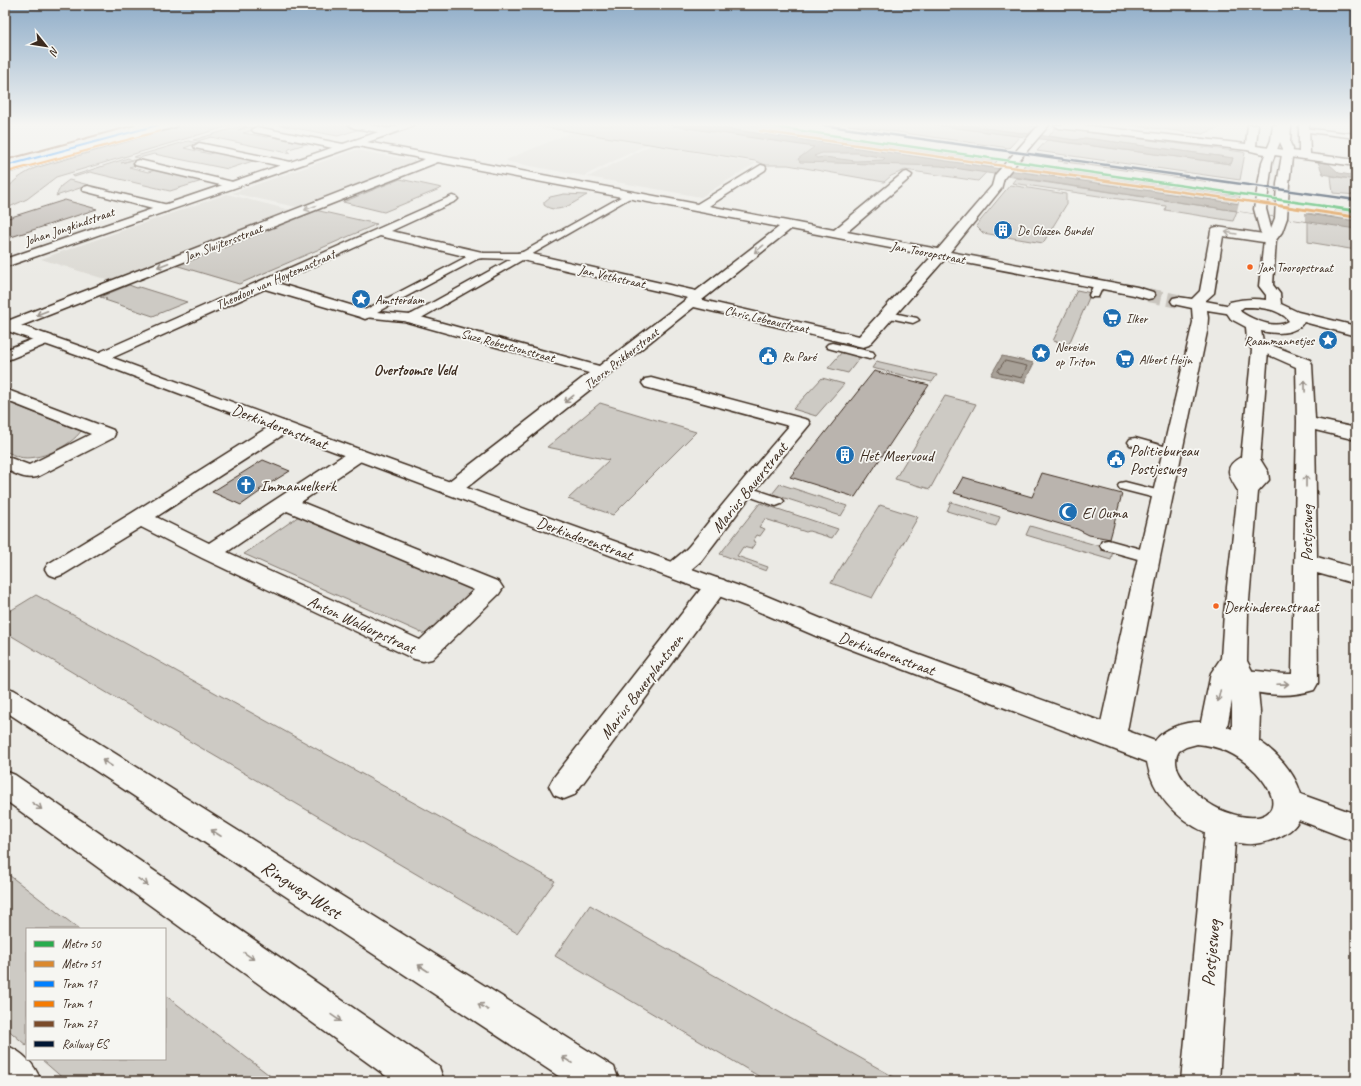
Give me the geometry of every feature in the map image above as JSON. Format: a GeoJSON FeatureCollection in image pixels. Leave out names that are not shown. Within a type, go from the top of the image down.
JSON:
{"type":"FeatureCollection","features":[{"type":"Feature","properties":{"kind":"main road"},"geometry":{"type":"LineString","coordinates":[[193,176],[233,185]]}},
{"type":"Feature","properties":{"kind":"main road","name":"Johan Jongkindstraat"},"geometry":{"type":"LineString","coordinates":[[5,263],[260,176]]}},
{"type":"Feature","properties":{"kind":"main road","name":"Jan Sluijtersstraat"},"geometry":{"type":"LineString","coordinates":[[6,326],[393,176]]}},
{"type":"Feature","properties":{"kind":"main road","name":"Jan Tooropstraat"},"geometry":{"type":"LineString","coordinates":[[530,176],[941,254],[1097,289],[1145,292]]}},
{"type":"Feature","properties":{"kind":"main road"},"geometry":{"type":"LineString","coordinates":[[699,208],[749,176]]}},
{"type":"Feature","properties":{"kind":"main road"},"geometry":{"type":"LineString","coordinates":[[837,234],[905,176]]}},
{"type":"Feature","properties":{"kind":"main road"},"geometry":{"type":"LineString","coordinates":[[836,342],[863,342],[889,315],[997,187],[1001,176]]}},
{"type":"Feature","properties":{"kind":"main road"},"geometry":{"type":"LineString","coordinates":[[1265,176],[1261,210],[1270,239],[1266,286],[1273,294],[1274,306]]}},
{"type":"Feature","properties":{"kind":"main road"},"geometry":{"type":"LineString","coordinates":[[1270,239],[1276,232],[1282,213],[1285,176]]}},
{"type":"Feature","properties":{"kind":"main road","name":"Johan Jongkindstraat"},"geometry":{"type":"LineString","coordinates":[[88,188],[164,208]]}},
{"type":"Feature","properties":{"kind":"main road","name":"Theodoor van Hoytemastraat"},"geometry":{"type":"LineString","coordinates":[[99,358],[452,200]]}},
{"type":"Feature","properties":{"kind":"main road","name":"Thorn Prikkerstraat"},"geometry":{"type":"LineString","coordinates":[[452,489],[789,225]]}},
{"type":"Feature","properties":{"kind":"main road"},"geometry":{"type":"LineString","coordinates":[[1185,300],[1200,298],[1207,293],[1217,231],[1270,239]]}},
{"type":"Feature","properties":{"kind":"main road"},"geometry":{"type":"LineString","coordinates":[[379,232],[477,255]]}},
{"type":"Feature","properties":{"kind":"main road","name":"Jan Vethstraat"},"geometry":{"type":"LineString","coordinates":[[523,256],[696,299]]}},
{"type":"Feature","properties":{"kind":"main road"},"geometry":{"type":"LineString","coordinates":[[264,284],[365,314]]}},
{"type":"Feature","properties":{"kind":"main road"},"geometry":{"type":"LineString","coordinates":[[1258,303],[1259,291],[1266,286]]}},
{"type":"Feature","properties":{"kind":"main road","name":"Chris Lebeaustraat"},"geometry":{"type":"LineString","coordinates":[[696,299],[836,342]]}},
{"type":"Feature","properties":{"kind":"main road"},"geometry":{"type":"LineString","coordinates":[[1185,300],[1232,310],[1236,316],[1241,319],[1270,328],[1286,328],[1296,320]]}},
{"type":"Feature","properties":{"kind":"main road"},"geometry":{"type":"LineString","coordinates":[[1112,736],[1149,557],[1202,318],[1185,300]]}},
{"type":"Feature","properties":{"kind":"main road"},"geometry":{"type":"LineString","coordinates":[[1232,310],[1235,305],[1239,303],[1258,303],[1274,306],[1289,312],[1296,320],[1354,331]]}},
{"type":"Feature","properties":{"kind":"main road","name":"Suze Robertsonstraat"},"geometry":{"type":"LineString","coordinates":[[412,318],[603,372]]}},
{"type":"Feature","properties":{"kind":"main road"},"geometry":{"type":"LineString","coordinates":[[1254,324],[1255,344],[1263,349]]}},
{"type":"Feature","properties":{"kind":"main road","name":"Derkinderenstraat"},"geometry":{"type":"LineString","coordinates":[[6,326],[99,358],[357,455],[716,586],[824,630],[1162,755]]}},
{"type":"Feature","properties":{"kind":"main road"},"geometry":{"type":"LineString","coordinates":[[1245,747],[1246,712],[1239,670],[1236,613],[1248,491],[1259,480],[1259,471],[1250,460],[1263,349],[1270,328]]}},
{"type":"Feature","properties":{"kind":"main road"},"geometry":{"type":"LineString","coordinates":[[5,356],[46,340]]}},
{"type":"Feature","properties":{"kind":"main road","name":"Postjesweg"},"geometry":{"type":"LineString","coordinates":[[1239,670],[1280,685],[1305,683],[1306,422],[1304,364],[1263,349]]}},
{"type":"Feature","properties":{"kind":"main road","name":"Marius Bauerstraat"},"geometry":{"type":"LineString","coordinates":[[651,383],[801,424],[745,490],[693,556],[675,571]]}},
{"type":"Feature","properties":{"kind":"main road"},"geometry":{"type":"LineString","coordinates":[[5,394],[106,434],[30,473],[5,462]]}},
{"type":"Feature","properties":{"kind":"main road"},"geometry":{"type":"LineString","coordinates":[[1306,422],[1356,434]]}},
{"type":"Feature","properties":{"kind":"main road"},"geometry":{"type":"LineString","coordinates":[[56,569],[140,518],[282,427]]}},
{"type":"Feature","properties":{"kind":"main road"},"geometry":{"type":"LineString","coordinates":[[210,553],[357,455]]}},
{"type":"Feature","properties":{"kind":"main road","name":"Anton Waldorpstraat"},"geometry":{"type":"LineString","coordinates":[[140,518],[210,553],[423,652],[491,588],[286,503]]}},
{"type":"Feature","properties":{"kind":"main road"},"geometry":{"type":"LineString","coordinates":[[1306,562],[1356,576]]}},
{"type":"Feature","properties":{"kind":"main road","name":"Marius Bauerplantsoen"},"geometry":{"type":"LineString","coordinates":[[564,786],[699,611],[716,586]]}},
{"type":"Feature","properties":{"kind":"main road"},"geometry":{"type":"LineString","coordinates":[[1212,734],[1224,673],[1239,670]]}},
{"type":"Feature","properties":{"kind":"main road","name":"Ringweg-West"},"geometry":{"type":"LineString","coordinates":[[5,697],[600,1081]]}},
{"type":"Feature","properties":{"kind":"main road"},"geometry":{"type":"LineString","coordinates":[[1197,733],[1212,734],[1245,747],[1267,763],[1283,783],[1289,803],[1284,819],[1269,829],[1247,831],[1221,825],[1200,814],[1182,800],[1170,785],[1162,769],[1162,755],[1169,743],[1181,736],[1197,733]]}},
{"type":"Feature","properties":{"kind":"main road"},"geometry":{"type":"LineString","coordinates":[[5,784],[413,1073]]}},
{"type":"Feature","properties":{"kind":"main road"},"geometry":{"type":"LineString","coordinates":[[1289,803],[1356,828]]}},
{"type":"Feature","properties":{"kind":"main road","name":"Postjesweg"},"geometry":{"type":"LineString","coordinates":[[1200,1081],[1221,825]]}},
{"type":"Feature","properties":{"kind":"main road"},"geometry":{"type":"LineString","coordinates":[[5,1064],[22,1081]]}},
{"type":"Feature","properties":{"kind":"street"},"geometry":{"type":"LineString","coordinates":[[365,314],[412,318],[631,195]]}},
{"type":"Feature","properties":{"kind":"street"},"geometry":{"type":"LineString","coordinates":[[365,314],[477,255],[523,256]]}},
{"type":"Feature","properties":{"kind":"street"},"geometry":{"type":"LineString","coordinates":[[889,315],[913,320]]}},
{"type":"Feature","properties":{"kind":"street"},"geometry":{"type":"LineString","coordinates":[[836,342],[869,355]]}},
{"type":"Feature","properties":{"kind":"street"},"geometry":{"type":"LineString","coordinates":[[1135,442],[1173,453]]}},
{"type":"Feature","properties":{"kind":"street"},"geometry":{"type":"LineString","coordinates":[[1124,486],[1163,496]]}},
{"type":"Feature","properties":{"kind":"street"},"geometry":{"type":"LineString","coordinates":[[745,490],[776,501]]}},
{"type":"Feature","properties":{"kind":"street"},"geometry":{"type":"LineString","coordinates":[[1108,545],[1149,557]]}},
{"type":"Feature","properties":{"kind":"shaded area"},"geometry":{"type":"Polygon","coordinates":[[[22,176],[60,176],[56,177],[27,199],[5,209],[5,197],[7,191],[17,179],[22,176]]]}},
{"type":"Feature","properties":{"kind":"shaded area"},"geometry":{"type":"Polygon","coordinates":[[[105,176],[180,176],[202,181],[170,191],[105,176]]]}},
{"type":"Feature","properties":{"kind":"shaded area"},"geometry":{"type":"Polygon","coordinates":[[[282,176],[386,176],[301,208],[232,193],[282,176]]]}},
{"type":"Feature","properties":{"kind":"shaded area"},"geometry":{"type":"Polygon","coordinates":[[[591,176],[735,176],[701,197],[588,177],[591,176]]]}},
{"type":"Feature","properties":{"kind":"shaded area"},"geometry":{"type":"Polygon","coordinates":[[[848,176],[892,176],[884,182],[848,176]]]}},
{"type":"Feature","properties":{"kind":"shaded area"},"geometry":{"type":"Polygon","coordinates":[[[943,176],[983,176],[978,181],[943,176]]]}},
{"type":"Feature","properties":{"kind":"shaded area"},"geometry":{"type":"Polygon","coordinates":[[[1039,176],[1103,176],[1240,196],[1238,204],[1039,176]]]}},
{"type":"Feature","properties":{"kind":"shaded area"},"geometry":{"type":"Polygon","coordinates":[[[1165,176],[1172,176],[1211,182],[1165,176]]]}},
{"type":"Feature","properties":{"kind":"shaded area"},"geometry":{"type":"Polygon","coordinates":[[[1210,176],[1241,176],[1240,180],[1210,176]]]}},
{"type":"Feature","properties":{"kind":"shaded area"},"geometry":{"type":"Polygon","coordinates":[[[1331,176],[1356,180],[1356,195],[1333,193],[1331,176]]]}},
{"type":"Feature","properties":{"kind":"shaded area"},"geometry":{"type":"Polygon","coordinates":[[[1016,178],[1237,211],[1233,221],[1165,210],[1166,206],[1012,183],[1016,178]]]}},
{"type":"Feature","properties":{"kind":"shaded area"},"geometry":{"type":"Polygon","coordinates":[[[400,179],[442,188],[384,212],[343,202],[400,179]]]}},
{"type":"Feature","properties":{"kind":"shaded area"},"geometry":{"type":"Polygon","coordinates":[[[69,180],[89,185],[56,196],[61,186],[69,180]]]}},
{"type":"Feature","properties":{"kind":"shaded area"},"geometry":{"type":"Polygon","coordinates":[[[1010,185],[1066,194],[1066,205],[1043,243],[983,233],[976,226],[1010,185]]]}},
{"type":"Feature","properties":{"kind":"shaded area"},"geometry":{"type":"Polygon","coordinates":[[[227,194],[294,211],[111,281],[41,259],[227,194]]]}},
{"type":"Feature","properties":{"kind":"shaded area"},"geometry":{"type":"Polygon","coordinates":[[[564,194],[587,195],[560,209],[549,208],[544,205],[544,202],[550,197],[564,194]]]}},
{"type":"Feature","properties":{"kind":"shaded area"},"geometry":{"type":"Polygon","coordinates":[[[1335,209],[1356,213],[1356,250],[1308,242],[1308,213],[1334,217],[1335,209]]]}},
{"type":"Feature","properties":{"kind":"shaded area"},"geometry":{"type":"Polygon","coordinates":[[[315,210],[377,224],[239,284],[175,265],[315,210]]]}},
{"type":"Feature","properties":{"kind":"shaded area"},"geometry":{"type":"Polygon","coordinates":[[[129,285],[187,302],[153,316],[100,297],[129,285]]]}},
{"type":"Feature","properties":{"kind":"shaded area"},"geometry":{"type":"Polygon","coordinates":[[[1077,290],[1091,293],[1069,344],[1053,341],[1077,290]]]}},
{"type":"Feature","properties":{"kind":"shaded area"},"geometry":{"type":"Polygon","coordinates":[[[842,352],[861,356],[848,373],[828,368],[842,352]]]}},
{"type":"Feature","properties":{"kind":"shaded area"},"geometry":{"type":"Polygon","coordinates":[[[877,361],[937,375],[932,382],[872,368],[877,361]]]}},
{"type":"Feature","properties":{"kind":"shaded area"},"geometry":{"type":"Polygon","coordinates":[[[822,378],[844,384],[816,416],[793,409],[822,378]]]}},
{"type":"Feature","properties":{"kind":"shaded area"},"geometry":{"type":"Polygon","coordinates":[[[945,396],[976,404],[930,489],[895,479],[945,396]]]}},
{"type":"Feature","properties":{"kind":"shaded area"},"geometry":{"type":"Polygon","coordinates":[[[5,401],[81,431],[70,442],[53,452],[27,458],[16,456],[5,451],[5,401]]]}},
{"type":"Feature","properties":{"kind":"shaded area"},"geometry":{"type":"Polygon","coordinates":[[[600,403],[696,432],[613,515],[568,499],[609,460],[547,447],[600,403]]]}},
{"type":"Feature","properties":{"kind":"shaded area"},"geometry":{"type":"Polygon","coordinates":[[[780,484],[847,506],[841,516],[772,494],[780,484]]]}},
{"type":"Feature","properties":{"kind":"shaded area"},"geometry":{"type":"Polygon","coordinates":[[[951,502],[1000,517],[996,526],[947,511],[951,502]]]}},
{"type":"Feature","properties":{"kind":"shaded area"},"geometry":{"type":"Polygon","coordinates":[[[760,503],[838,529],[832,538],[809,531],[806,532],[765,519],[759,527],[765,529],[760,536],[757,535],[753,541],[756,542],[751,549],[743,547],[737,556],[768,567],[766,571],[720,554],[760,503]]]}},
{"type":"Feature","properties":{"kind":"shaded area"},"geometry":{"type":"Polygon","coordinates":[[[880,505],[918,517],[872,598],[831,583],[880,505]]]}},
{"type":"Feature","properties":{"kind":"shaded area"},"geometry":{"type":"Polygon","coordinates":[[[299,516],[481,592],[433,638],[244,554],[299,516]]]}},
{"type":"Feature","properties":{"kind":"shaded area"},"geometry":{"type":"Polygon","coordinates":[[[1030,526],[1113,550],[1111,560],[1026,535],[1030,526]]]}},
{"type":"Feature","properties":{"kind":"shaded area"},"geometry":{"type":"Polygon","coordinates":[[[36,595],[555,881],[517,933],[5,632],[5,614],[36,595]]]}},
{"type":"Feature","properties":{"kind":"shaded area"},"geometry":{"type":"Polygon","coordinates":[[[5,872],[78,928],[26,928],[26,1045],[5,1027],[5,872]]]}},
{"type":"Feature","properties":{"kind":"shaded area"},"geometry":{"type":"Polygon","coordinates":[[[590,905],[901,1081],[767,1081],[555,956],[590,905]]]}},
{"type":"Feature","properties":{"kind":"shaded area"},"geometry":{"type":"Polygon","coordinates":[[[166,996],[277,1081],[66,1081],[42,1060],[166,1060],[166,996]]]}},
{"type":"Feature","properties":{"kind":"water"},"geometry":{"type":"Polygon","coordinates":[[[1005,176],[1047,176],[1356,221],[1356,229],[1005,176]]]}},
{"type":"Feature","properties":{"kind":"water"},"geometry":{"type":"Polygon","coordinates":[[[1332,176],[1356,176],[1356,180],[1332,176]]]}},
{"type":"Feature","properties":{"kind":"water"},"geometry":{"type":"Polygon","coordinates":[[[1002,356],[1034,363],[1024,383],[991,375],[1002,356]]]}},
{"type":"Feature","properties":{"kind":"pier"},"geometry":{"type":"Polygon","coordinates":[[[1239,202],[1305,211],[1305,221],[1237,211],[1239,202]]]}},
{"type":"Feature","properties":{"kind":"building"},"geometry":{"type":"Polygon","coordinates":[[[65,200],[97,209],[5,239],[5,219],[65,200]]]}},
{"type":"Feature","properties":{"kind":"building","name":"Het Meervoud"},"geometry":{"type":"Polygon","coordinates":[[[874,371],[929,385],[855,497],[790,477],[874,371]]]}},
{"type":"Feature","properties":{"kind":"building","name":"Immanuelkerk"},"geometry":{"type":"Polygon","coordinates":[[[263,460],[290,471],[259,490],[261,491],[241,505],[212,492],[263,460]]]}},
{"type":"Feature","properties":{"kind":"building","name":"El Ouma"},"geometry":{"type":"Polygon","coordinates":[[[1042,473],[1122,494],[1110,539],[1089,535],[1077,529],[954,493],[963,477],[1032,497],[1042,473]]]}},
{"type":"Feature","properties":{"kind":"tunnel"},"geometry":{"type":"LineString","coordinates":[[1148,295],[1178,301]]}},
{"type":"Feature","properties":{"kind":"metro line","name":"51"},"geometry":{"type":"LineString","coordinates":[[1069,176],[1355,217]]}},
{"type":"Feature","properties":{"kind":"metro line","name":"50"},"geometry":{"type":"LineString","coordinates":[[1112,176],[1356,211]]}},
{"type":"Feature","properties":{"kind":"rail line","name":"ES"},"geometry":{"type":"LineString","coordinates":[[1183,176],[1356,200]]}},
{"type":"Feature","properties":{"kind":"place","name":"De Glazen Bundel"},"geometry":{"type":"Point","coordinates":[1003,230]}},
{"type":"Feature","properties":{"kind":"place","name":"Jan Tooropstraat"},"geometry":{"type":"Point","coordinates":[1250,267]}},
{"type":"Feature","properties":{"kind":"place","name":"Amsterdam"},"geometry":{"type":"Point","coordinates":[361,299]}},
{"type":"Feature","properties":{"kind":"place","name":"Ilker"},"geometry":{"type":"Point","coordinates":[1112,318]}},
{"type":"Feature","properties":{"kind":"place","name":"Raammannetjes"},"geometry":{"type":"Point","coordinates":[1328,340]}},
{"type":"Feature","properties":{"kind":"place","name":"Nereide op Triton"},"geometry":{"type":"Point","coordinates":[1041,353]}},
{"type":"Feature","properties":{"kind":"place","name":"Ru Paré"},"geometry":{"type":"Point","coordinates":[768,356]}},
{"type":"Feature","properties":{"kind":"place","name":"Albert Heijn"},"geometry":{"type":"Point","coordinates":[1125,359]}},
{"type":"Feature","properties":{"kind":"place","name":"Het Meervoud"},"geometry":{"type":"Point","coordinates":[845,455]}},
{"type":"Feature","properties":{"kind":"place","name":"Politiebureau Postjesweg"},"geometry":{"type":"Point","coordinates":[1116,459]}},
{"type":"Feature","properties":{"kind":"place","name":"Immanuelkerk"},"geometry":{"type":"Point","coordinates":[246,485]}},
{"type":"Feature","properties":{"kind":"place","name":"El Ouma"},"geometry":{"type":"Point","coordinates":[1068,512]}},
{"type":"Feature","properties":{"kind":"place","name":"Derkinderenstraat"},"geometry":{"type":"Point","coordinates":[1216,606]}},
{"type":"Feature","properties":{"kind":"district","name":"Overtoomse Veld"},"geometry":{"type":"Point","coordinates":[415,370]}}]}
